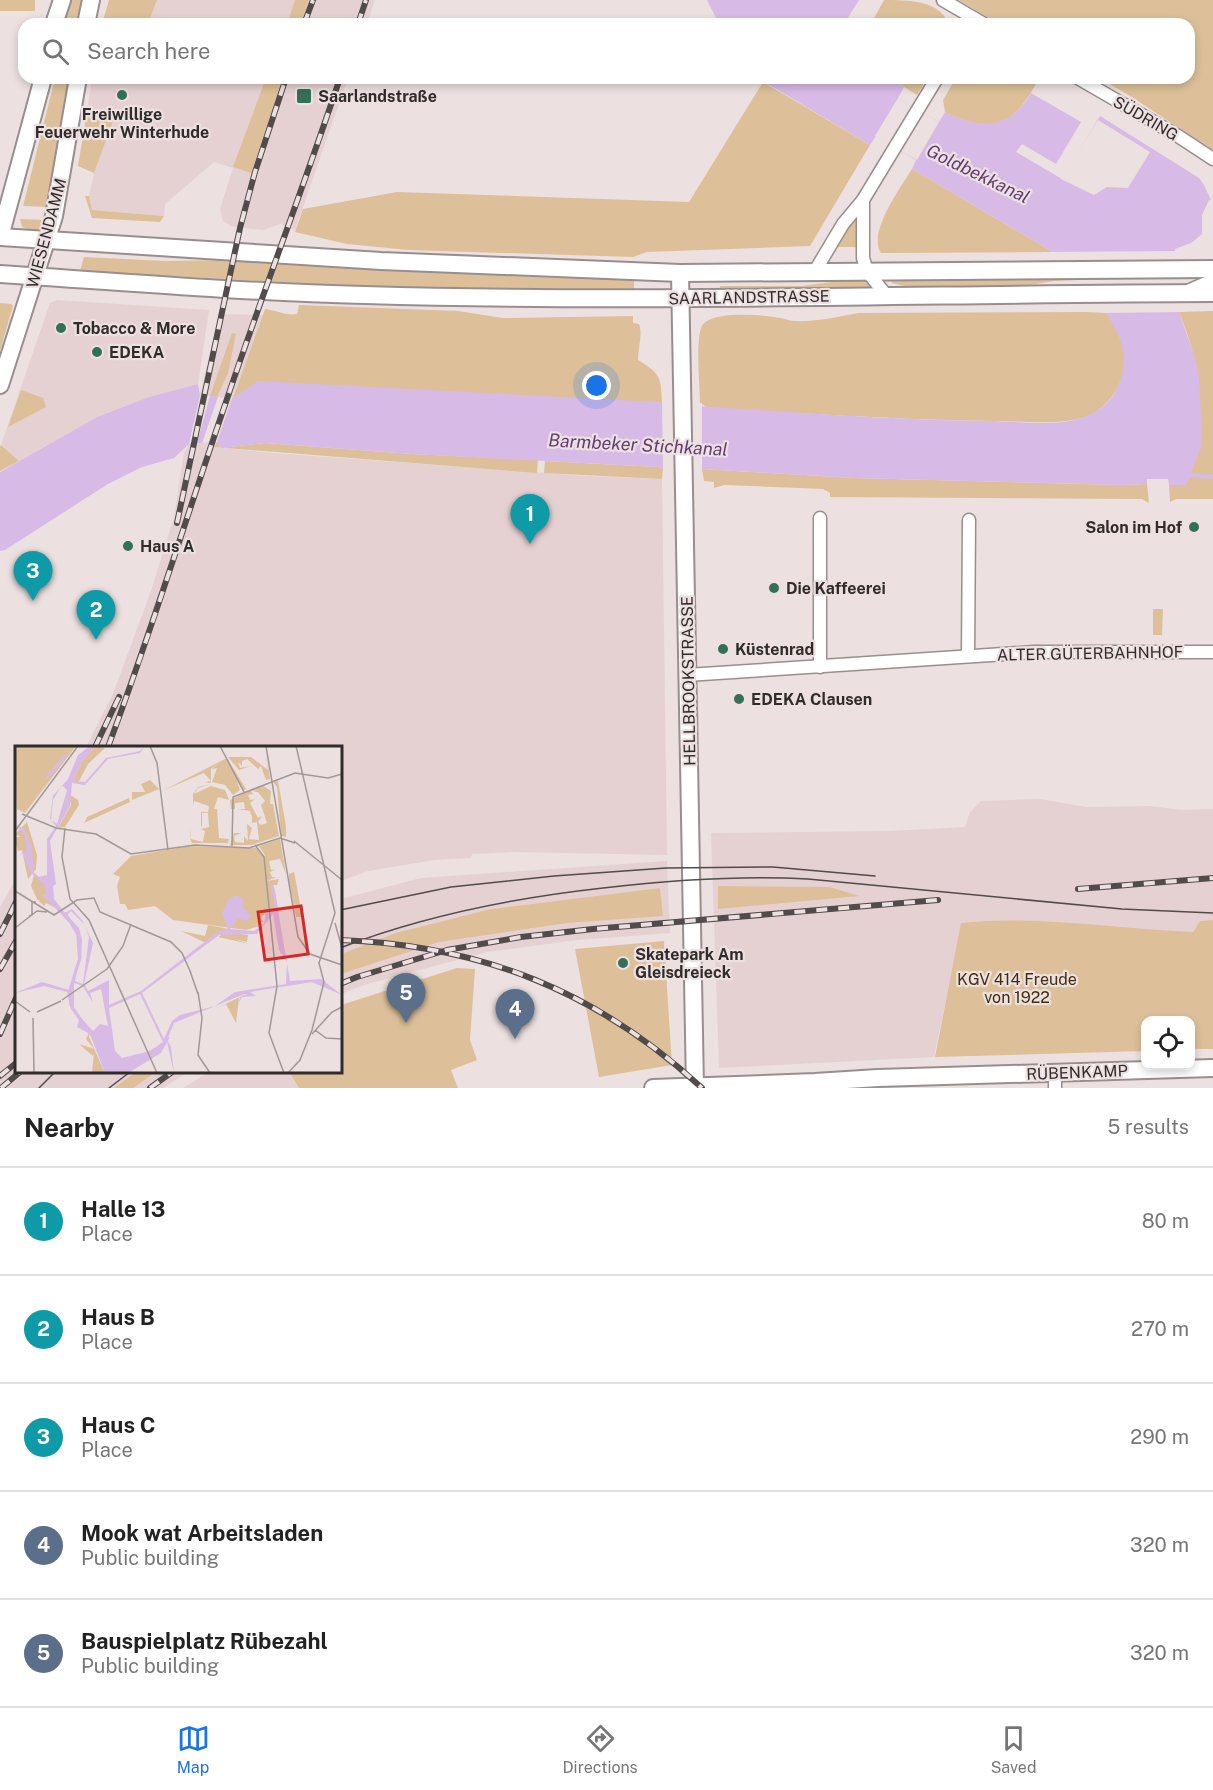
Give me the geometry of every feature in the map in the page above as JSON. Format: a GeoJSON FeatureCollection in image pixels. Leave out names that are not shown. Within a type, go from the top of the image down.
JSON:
{"type":"FeatureCollection","features":[{"type":"Feature","properties":{"kind":"main road"},"geometry":{"type":"LineString","coordinates":[[56,18],[62,0]]}},
{"type":"Feature","properties":{"kind":"main road"},"geometry":{"type":"LineString","coordinates":[[87,18],[91,0]]}},
{"type":"Feature","properties":{"kind":"main road"},"geometry":{"type":"LineString","coordinates":[[0,237],[41,84]]}},
{"type":"Feature","properties":{"kind":"main road","name":"WIESENDAMM"},"geometry":{"type":"LineString","coordinates":[[0,385],[47,241],[62,178],[77,84]]}},
{"type":"Feature","properties":{"kind":"main road","name":"SAARLANDSTRASSE"},"geometry":{"type":"LineString","coordinates":[[0,237],[381,261],[680,273],[1213,269]]}},
{"type":"Feature","properties":{"kind":"main road","name":"HELLBROOKSTRASSE"},"geometry":{"type":"LineString","coordinates":[[680,273],[695,1087]]}},
{"type":"Feature","properties":{"kind":"main road","name":"SAARLANDSTRASSE"},"geometry":{"type":"LineString","coordinates":[[0,274],[285,293],[370,296],[681,297],[1213,293]]}},
{"type":"Feature","properties":{"kind":"main road","name":"RÜBENKAMP"},"geometry":{"type":"LineString","coordinates":[[653,1088],[1055,1080],[1213,1068]]}},
{"type":"Feature","properties":{"kind":"street"},"geometry":{"type":"LineString","coordinates":[[943,0],[970,18]]}},
{"type":"Feature","properties":{"kind":"street"},"geometry":{"type":"LineString","coordinates":[[815,271],[933,84]]}},
{"type":"Feature","properties":{"kind":"street","name":"SÜDRING"},"geometry":{"type":"LineString","coordinates":[[1087,84],[1213,159]]}},
{"type":"Feature","properties":{"kind":"street"},"geometry":{"type":"LineString","coordinates":[[862,200],[863,258],[867,271],[886,295]]}},
{"type":"Feature","properties":{"kind":"street"},"geometry":{"type":"LineString","coordinates":[[1181,293],[1213,280]]}},
{"type":"Feature","properties":{"kind":"street"},"geometry":{"type":"LineString","coordinates":[[820,518],[820,667]]}},
{"type":"Feature","properties":{"kind":"street"},"geometry":{"type":"LineString","coordinates":[[968,656],[969,520]]}},
{"type":"Feature","properties":{"kind":"street","name":"ALTER GÜTERBAHNHOF"},"geometry":{"type":"LineString","coordinates":[[687,675],[968,656],[1082,651],[1213,652]]}},
{"type":"Feature","properties":{"kind":"shaded area"},"geometry":{"type":"Polygon","coordinates":[[[157,0],[375,0],[369,18],[150,18],[157,0]]]}},
{"type":"Feature","properties":{"kind":"shaded area"},"geometry":{"type":"Polygon","coordinates":[[[91,84],[346,84],[295,230],[280,224],[263,230],[243,228],[231,226],[223,221],[220,209],[233,168],[214,162],[165,204],[164,216],[92,210],[89,196],[94,173],[114,119],[87,112],[91,84]]]}},
{"type":"Feature","properties":{"kind":"shaded area"},"geometry":{"type":"Polygon","coordinates":[[[57,300],[209,310],[198,384],[149,397],[97,417],[19,461],[1,445],[50,303],[57,300]]]}},
{"type":"Feature","properties":{"kind":"shaded area"},"geometry":{"type":"Polygon","coordinates":[[[219,314],[263,315],[233,398],[200,395],[219,314]]]}},
{"type":"Feature","properties":{"kind":"shaded area"},"geometry":{"type":"Polygon","coordinates":[[[217,442],[215,447],[273,453],[588,476],[662,479],[667,855],[514,852],[472,854],[471,858],[434,860],[368,871],[342,881],[342,746],[87,746],[113,694],[152,588],[174,517],[184,453],[189,444],[217,442]]]}},
{"type":"Feature","properties":{"kind":"shaded area"},"geometry":{"type":"Polygon","coordinates":[[[1040,799],[1086,807],[1150,806],[1182,810],[1213,809],[1213,920],[1200,921],[1193,932],[1138,930],[1050,922],[979,921],[962,923],[934,1057],[719,1068],[711,833],[890,831],[965,827],[970,812],[981,801],[1040,799]]]}},
{"type":"Feature","properties":{"kind":"shaded area"},"geometry":{"type":"Polygon","coordinates":[[[667,861],[670,933],[577,940],[487,952],[364,985],[342,994],[342,899],[421,878],[667,861]]]}},
{"type":"Feature","properties":{"kind":"shaded area"},"geometry":{"type":"Polygon","coordinates":[[[15,881],[15,1073],[186,1073],[163,1088],[0,1088],[0,907],[15,881]]]}},
{"type":"Feature","properties":{"kind":"shaded area"},"geometry":{"type":"Polygon","coordinates":[[[207,1073],[290,1073],[299,1088],[183,1088],[207,1073]]]}},
{"type":"Feature","properties":{"kind":"green space"},"geometry":{"type":"Polygon","coordinates":[[[0,0],[35,0],[35,11],[0,11],[0,0]]]}},
{"type":"Feature","properties":{"kind":"green space"},"geometry":{"type":"Polygon","coordinates":[[[70,0],[86,0],[82,18],[64,18],[70,0]]]}},
{"type":"Feature","properties":{"kind":"green space"},"geometry":{"type":"Polygon","coordinates":[[[109,0],[157,0],[150,18],[104,18],[109,0]]]}},
{"type":"Feature","properties":{"kind":"green space"},"geometry":{"type":"Polygon","coordinates":[[[295,0],[309,0],[303,18],[289,18],[295,0]]]}},
{"type":"Feature","properties":{"kind":"green space"},"geometry":{"type":"Polygon","coordinates":[[[884,0],[922,3],[938,10],[945,18],[874,18],[884,0]]]}},
{"type":"Feature","properties":{"kind":"green space"},"geometry":{"type":"Polygon","coordinates":[[[959,0],[1213,0],[1213,150],[1109,84],[1195,84],[1195,18],[989,18],[959,0]]]}},
{"type":"Feature","properties":{"kind":"green space"},"geometry":{"type":"Polygon","coordinates":[[[54,84],[70,84],[48,207],[23,206],[54,84]]]}},
{"type":"Feature","properties":{"kind":"green space"},"geometry":{"type":"Polygon","coordinates":[[[264,84],[281,84],[251,173],[233,167],[264,84]]]}},
{"type":"Feature","properties":{"kind":"green space"},"geometry":{"type":"Polygon","coordinates":[[[762,84],[766,84],[870,145],[810,246],[647,252],[633,257],[409,250],[347,244],[295,232],[303,209],[397,192],[689,202],[762,84]]]}},
{"type":"Feature","properties":{"kind":"green space"},"geometry":{"type":"Polygon","coordinates":[[[900,84],[923,84],[917,95],[900,84]]]}},
{"type":"Feature","properties":{"kind":"green space"},"geometry":{"type":"Polygon","coordinates":[[[952,84],[1036,84],[1021,107],[1012,116],[1001,122],[990,124],[962,119],[945,112],[943,100],[952,84]]]}},
{"type":"Feature","properties":{"kind":"green space"},"geometry":{"type":"Polygon","coordinates":[[[87,112],[114,119],[94,173],[78,166],[87,112]]]}},
{"type":"Feature","properties":{"kind":"green space"},"geometry":{"type":"Polygon","coordinates":[[[912,169],[1053,252],[881,253],[878,234],[882,222],[912,169]]]}},
{"type":"Feature","properties":{"kind":"green space"},"geometry":{"type":"Polygon","coordinates":[[[85,196],[89,196],[92,210],[164,216],[160,222],[92,218],[85,196]]]}},
{"type":"Feature","properties":{"kind":"green space"},"geometry":{"type":"Polygon","coordinates":[[[855,218],[857,220],[856,247],[837,247],[855,218]]]}},
{"type":"Feature","properties":{"kind":"green space"},"geometry":{"type":"Polygon","coordinates":[[[20,219],[45,220],[41,228],[35,232],[22,227],[20,219]]]}},
{"type":"Feature","properties":{"kind":"green space"},"geometry":{"type":"Polygon","coordinates":[[[84,257],[165,261],[228,260],[534,277],[634,279],[634,290],[427,290],[80,271],[84,257]]]}},
{"type":"Feature","properties":{"kind":"green space"},"geometry":{"type":"Polygon","coordinates":[[[1177,277],[1177,279],[1054,281],[1018,287],[912,288],[892,283],[891,280],[892,279],[1177,277]]]}},
{"type":"Feature","properties":{"kind":"green space"},"geometry":{"type":"Polygon","coordinates":[[[854,279],[867,280],[874,287],[872,289],[720,290],[720,286],[802,286],[854,279]]]}},
{"type":"Feature","properties":{"kind":"green space"},"geometry":{"type":"Polygon","coordinates":[[[0,303],[13,306],[0,351],[0,303]]]}},
{"type":"Feature","properties":{"kind":"green space"},"geometry":{"type":"Polygon","coordinates":[[[299,305],[458,311],[503,318],[633,316],[633,323],[639,324],[640,328],[638,360],[658,377],[662,404],[657,402],[233,398],[265,309],[297,314],[299,305]]]}},
{"type":"Feature","properties":{"kind":"green space"},"geometry":{"type":"Polygon","coordinates":[[[1213,311],[1213,499],[1176,499],[1170,502],[1169,485],[1186,484],[1193,465],[1198,413],[1198,383],[1194,356],[1179,312],[1213,311]]]}},
{"type":"Feature","properties":{"kind":"green space"},"geometry":{"type":"Polygon","coordinates":[[[858,313],[1108,313],[1123,346],[1124,369],[1114,394],[1101,408],[1094,413],[1072,420],[1032,422],[887,418],[708,408],[700,403],[698,352],[700,332],[707,321],[716,318],[751,315],[803,321],[858,313]]]}},
{"type":"Feature","properties":{"kind":"green space"},"geometry":{"type":"Polygon","coordinates":[[[232,333],[236,334],[228,373],[217,397],[210,396],[232,333]]]}},
{"type":"Feature","properties":{"kind":"green space"},"geometry":{"type":"Polygon","coordinates":[[[21,390],[43,398],[46,407],[8,427],[21,390]]]}},
{"type":"Feature","properties":{"kind":"green space"},"geometry":{"type":"Polygon","coordinates":[[[265,443],[412,454],[538,460],[537,473],[223,448],[265,443]]]}},
{"type":"Feature","properties":{"kind":"green space"},"geometry":{"type":"Polygon","coordinates":[[[0,446],[19,461],[0,471],[0,446]]]}},
{"type":"Feature","properties":{"kind":"green space"},"geometry":{"type":"Polygon","coordinates":[[[545,461],[658,467],[663,469],[662,479],[544,473],[545,461]]]}},
{"type":"Feature","properties":{"kind":"green space"},"geometry":{"type":"Polygon","coordinates":[[[702,469],[854,478],[1147,484],[1149,503],[1142,499],[830,497],[830,493],[823,489],[724,485],[714,488],[714,482],[704,481],[702,469]]]}},
{"type":"Feature","properties":{"kind":"green space"},"geometry":{"type":"Polygon","coordinates":[[[1153,609],[1163,609],[1162,635],[1153,635],[1153,609]]]}},
{"type":"Feature","properties":{"kind":"green space"},"geometry":{"type":"Polygon","coordinates":[[[718,886],[830,887],[859,896],[718,909],[718,886]]]}},
{"type":"Feature","properties":{"kind":"green space"},"geometry":{"type":"Polygon","coordinates":[[[660,888],[663,916],[567,923],[439,942],[342,974],[342,954],[396,933],[491,909],[660,888]]]}},
{"type":"Feature","properties":{"kind":"green space","name":"KGV 414 Freude von 1922"},"geometry":{"type":"Polygon","coordinates":[[[1213,920],[1213,1049],[1195,1049],[1195,1016],[1141,1016],[1141,1051],[935,1057],[961,923],[1048,922],[1193,932],[1200,921],[1213,920]]]}},
{"type":"Feature","properties":{"kind":"green space"},"geometry":{"type":"Polygon","coordinates":[[[664,941],[672,1065],[599,1077],[575,949],[664,941]]]}},
{"type":"Feature","properties":{"kind":"green space"},"geometry":{"type":"Polygon","coordinates":[[[457,968],[475,969],[470,1040],[477,1060],[451,1070],[458,1088],[299,1088],[290,1073],[342,1073],[342,1005],[457,968]]]}},
{"type":"Feature","properties":{"kind":"green space"},"geometry":{"type":"Polygon","coordinates":[[[135,1073],[155,1073],[133,1088],[114,1088],[135,1073]]]}},
{"type":"Feature","properties":{"kind":"water"},"geometry":{"type":"Polygon","coordinates":[[[707,0],[859,0],[848,18],[716,18],[707,0]]]}},
{"type":"Feature","properties":{"kind":"water"},"geometry":{"type":"Polygon","coordinates":[[[768,84],[899,84],[904,87],[898,98],[939,122],[945,112],[970,122],[993,123],[1003,120],[1013,114],[1031,93],[1081,122],[1056,164],[1022,144],[1016,152],[1062,179],[1100,116],[1199,178],[1211,200],[1202,215],[1202,234],[1191,243],[1175,249],[1179,312],[1199,377],[1202,435],[1201,447],[1186,485],[1169,485],[1168,479],[1147,479],[1147,484],[1122,485],[854,478],[702,469],[663,469],[265,443],[221,448],[217,442],[189,444],[174,458],[142,467],[108,484],[0,551],[0,472],[97,417],[149,397],[198,384],[200,395],[233,398],[258,381],[657,402],[865,417],[1038,423],[1076,420],[1096,412],[1103,406],[1114,393],[1121,377],[1124,359],[1122,347],[1117,332],[1098,301],[1074,272],[1053,252],[912,169],[916,160],[876,136],[870,145],[768,84]]]}},
{"type":"Feature","properties":{"kind":"pier"},"geometry":{"type":"Polygon","coordinates":[[[898,98],[939,122],[917,160],[875,136],[898,98]]]}},
{"type":"Feature","properties":{"kind":"pier"},"geometry":{"type":"Polygon","coordinates":[[[1098,120],[1150,152],[1128,188],[1107,187],[1094,195],[1061,179],[1098,120]]]}},
{"type":"Feature","properties":{"kind":"pier"},"geometry":{"type":"Polygon","coordinates":[[[1178,251],[1182,312],[1104,313],[1086,288],[1048,252],[1178,251]]]}},
{"type":"Feature","properties":{"kind":"pier"},"geometry":{"type":"Polygon","coordinates":[[[200,395],[210,396],[197,443],[189,444],[200,395]]]}},
{"type":"Feature","properties":{"kind":"pier"},"geometry":{"type":"Polygon","coordinates":[[[218,397],[232,398],[217,442],[202,443],[218,397]]]}},
{"type":"Feature","properties":{"kind":"pier"},"geometry":{"type":"Polygon","coordinates":[[[662,400],[702,403],[702,469],[663,469],[662,400]]]}},
{"type":"Feature","properties":{"kind":"waterway"},"geometry":{"type":"LineString","coordinates":[[1187,475],[1213,477]]}},
{"type":"Feature","properties":{"kind":"tram line"},"geometry":{"type":"LineString","coordinates":[[342,910],[451,887],[554,876],[666,868],[773,867],[875,876]]}},
{"type":"Feature","properties":{"kind":"tram line"},"geometry":{"type":"LineString","coordinates":[[342,947],[404,926],[470,909],[603,888],[705,879],[808,879],[1122,909],[1213,913]]}},
{"type":"Feature","properties":{"kind":"tram line"},"geometry":{"type":"LineString","coordinates":[[39,1088],[54,1073]]}},
{"type":"Feature","properties":{"kind":"tram line"},"geometry":{"type":"LineString","coordinates":[[109,1088],[129,1073]]}},
{"type":"Feature","properties":{"kind":"railway"},"geometry":{"type":"LineString","coordinates":[[306,18],[313,0]]}},
{"type":"Feature","properties":{"kind":"railway"},"geometry":{"type":"LineString","coordinates":[[360,18],[366,0]]}},
{"type":"Feature","properties":{"kind":"railway"},"geometry":{"type":"LineString","coordinates":[[177,523],[240,228],[255,172],[284,84]]}},
{"type":"Feature","properties":{"kind":"railway"},"geometry":{"type":"LineString","coordinates":[[108,746],[338,84]]}},
{"type":"Feature","properties":{"kind":"railway"},"geometry":{"type":"LineString","coordinates":[[95,746],[119,697]]}},
{"type":"Feature","properties":{"kind":"railway"},"geometry":{"type":"LineString","coordinates":[[1078,889],[1213,878]]}},
{"type":"Feature","properties":{"kind":"railway"},"geometry":{"type":"LineString","coordinates":[[342,983],[447,950],[521,937],[938,900]]}},
{"type":"Feature","properties":{"kind":"railway"},"geometry":{"type":"LineString","coordinates":[[0,934],[15,904]]}},
{"type":"Feature","properties":{"kind":"railway"},"geometry":{"type":"LineString","coordinates":[[342,940],[392,944],[442,952],[490,964],[535,980],[579,1000],[622,1025],[662,1054],[702,1088]]}},
{"type":"Feature","properties":{"kind":"railway"},"geometry":{"type":"LineString","coordinates":[[0,969],[15,943]]}},
{"type":"Feature","properties":{"kind":"railway"},"geometry":{"type":"LineString","coordinates":[[0,1034],[15,1000]]}},
{"type":"Feature","properties":{"kind":"railway"},"geometry":{"type":"LineString","coordinates":[[0,1076],[15,1064]]}},
{"type":"Feature","properties":{"kind":"railway"},"geometry":{"type":"LineString","coordinates":[[1,1088],[19,1073]]}},
{"type":"Feature","properties":{"kind":"railway"},"geometry":{"type":"LineString","coordinates":[[150,1088],[171,1073]]}},
{"type":"Feature","properties":{"kind":"place","name":"Freiwillige Feuerwehr Winterhude"},"geometry":{"type":"Point","coordinates":[122,95]}},
{"type":"Feature","properties":{"kind":"place","name":"Saarlandstraße"},"geometry":{"type":"Point","coordinates":[304,96]}},
{"type":"Feature","properties":{"kind":"place","name":"Tobacco & More"},"geometry":{"type":"Point","coordinates":[61,328]}},
{"type":"Feature","properties":{"kind":"place","name":"EDEKA"},"geometry":{"type":"Point","coordinates":[97,352]}},
{"type":"Feature","properties":{"kind":"place","name":"Salon im Hof"},"geometry":{"type":"Point","coordinates":[1194,527]}},
{"type":"Feature","properties":{"kind":"place","name":"Halle 13"},"geometry":{"type":"Point","coordinates":[530,544]}},
{"type":"Feature","properties":{"kind":"place","name":"Haus A"},"geometry":{"type":"Point","coordinates":[128,546]}},
{"type":"Feature","properties":{"kind":"place","name":"Die Kaffeerei"},"geometry":{"type":"Point","coordinates":[774,588]}},
{"type":"Feature","properties":{"kind":"place","name":"Haus C"},"geometry":{"type":"Point","coordinates":[33,601]}},
{"type":"Feature","properties":{"kind":"place","name":"Haus B"},"geometry":{"type":"Point","coordinates":[96,640]}},
{"type":"Feature","properties":{"kind":"place","name":"Küstenrad"},"geometry":{"type":"Point","coordinates":[723,649]}},
{"type":"Feature","properties":{"kind":"place","name":"EDEKA Clausen"},"geometry":{"type":"Point","coordinates":[739,699]}},
{"type":"Feature","properties":{"kind":"place","name":"Skatepark Am Gleisdreieck"},"geometry":{"type":"Point","coordinates":[623,963]}},
{"type":"Feature","properties":{"kind":"place","name":"Bauspielplatz Rübezahl"},"geometry":{"type":"Point","coordinates":[406,1023]}},
{"type":"Feature","properties":{"kind":"place","name":"Mook wat Arbeitsladen"},"geometry":{"type":"Point","coordinates":[515,1039]}},
{"type":"Feature","properties":{"kind":"water label","name":"Goldbekkanal"},"geometry":{"type":"Point","coordinates":[978,174]}},
{"type":"Feature","properties":{"kind":"water label","name":"Barmbeker Stichkanal"},"geometry":{"type":"Point","coordinates":[638,445]}}]}
